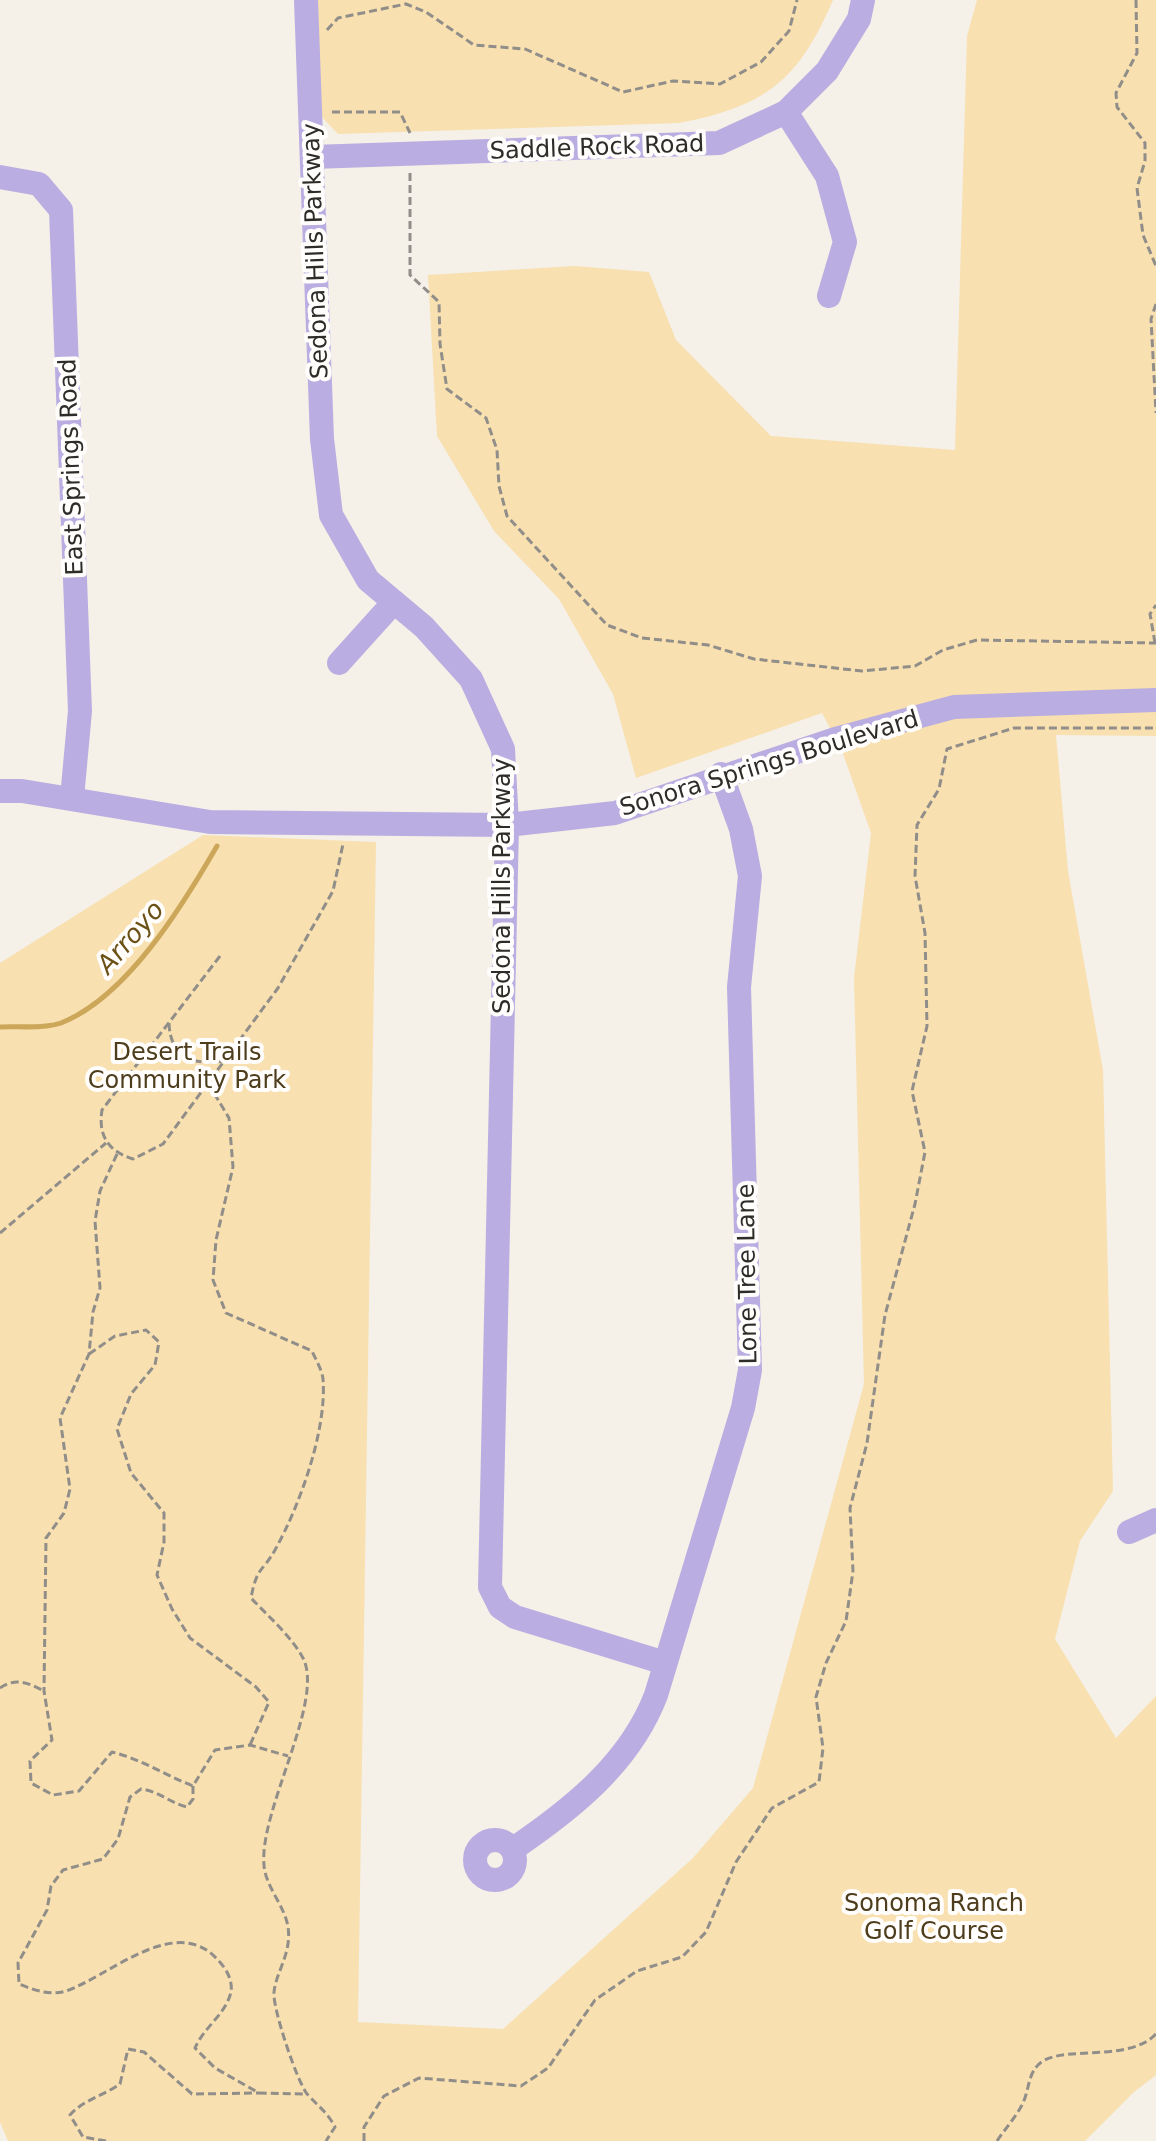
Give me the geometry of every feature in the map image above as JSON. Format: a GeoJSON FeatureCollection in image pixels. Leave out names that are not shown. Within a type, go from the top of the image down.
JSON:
{"type":"FeatureCollection","features":[{"type":"Feature","properties":{"kind":"street","name":"Sedona Hills Parkway"},"geometry":{"type":"LineString","coordinates":[[306,0],[322,439],[331,515],[368,580],[424,627],[471,679],[503,749],[507,825],[490,1587],[500,1607],[515,1617],[665,1663]]}},
{"type":"Feature","properties":{"kind":"street","name":"Saddle Rock Road"},"geometry":{"type":"LineString","coordinates":[[312,157],[719,143],[786,112],[827,71],[859,19],[863,0]]}},
{"type":"Feature","properties":{"kind":"street"},"geometry":{"type":"LineString","coordinates":[[786,112],[827,176],[845,242],[829,296]]}},
{"type":"Feature","properties":{"kind":"street","name":"East Springs Road"},"geometry":{"type":"LineString","coordinates":[[0,177],[39,184],[61,210],[80,711],[72,798]]}},
{"type":"Feature","properties":{"kind":"street"},"geometry":{"type":"LineString","coordinates":[[339,663],[394,602]]}},
{"type":"Feature","properties":{"kind":"street","name":"Sonora Springs Boulevard"},"geometry":{"type":"LineString","coordinates":[[0,791],[72,798],[210,822],[507,825],[615,813],[721,774],[954,707],[1156,700]]}},
{"type":"Feature","properties":{"kind":"street","name":"Lone Tree Lane"},"geometry":{"type":"LineString","coordinates":[[513,1849],[580,1797],[619,1760],[645,1720],[743,1408],[750,1370],[739,987],[750,876],[741,829],[721,774]]}},
{"type":"Feature","properties":{"kind":"street"},"geometry":{"type":"LineString","coordinates":[[1129,1532],[1156,1520]]}},
{"type":"Feature","properties":{"kind":"path"},"geometry":{"type":"LineString","coordinates":[[323,34],[338,18],[406,4],[426,12],[474,45],[525,49],[623,92],[673,81],[720,84],[761,62],[789,31],[797,0]]}},
{"type":"Feature","properties":{"kind":"path"},"geometry":{"type":"LineString","coordinates":[[1136,0],[1137,53],[1116,93],[1117,107],[1145,143],[1145,161],[1137,188],[1143,235],[1156,266]]}},
{"type":"Feature","properties":{"kind":"path"},"geometry":{"type":"LineString","coordinates":[[328,107],[334,113],[400,112],[410,130],[410,275],[439,302],[440,344],[447,389],[486,418],[497,450],[499,486],[507,516],[607,625],[642,638],[708,645],[754,659],[862,671],[915,666],[943,650],[977,640],[1156,643],[1150,614],[1156,605]]}},
{"type":"Feature","properties":{"kind":"path"},"geometry":{"type":"LineString","coordinates":[[1156,304],[1151,319],[1156,413]]}},
{"type":"Feature","properties":{"kind":"path"},"geometry":{"type":"LineString","coordinates":[[364,2141],[364,2127],[384,2096],[419,2078],[521,2086],[548,2068],[595,2000],[637,1971],[682,1957],[706,1932],[736,1862],[772,1808],[819,1782],[823,1748],[816,1697],[826,1663],[846,1621],[853,1571],[850,1508],[867,1443],[885,1315],[915,1204],[925,1152],[912,1091],[927,1026],[925,933],[915,876],[917,825],[939,789],[947,749],[1014,728],[1156,728]]}},
{"type":"Feature","properties":{"kind":"path"},"geometry":{"type":"LineString","coordinates":[[220,956],[102,1110],[99,1127],[106,1143],[117,1154],[133,1159],[163,1144],[278,988],[333,891],[342,862],[345,823]]}},
{"type":"Feature","properties":{"kind":"path"},"geometry":{"type":"LineString","coordinates":[[169,1023],[170,1037],[177,1051],[188,1061],[203,1064],[224,1061]]}},
{"type":"Feature","properties":{"kind":"path"},"geometry":{"type":"LineString","coordinates":[[208,1083],[229,1118],[233,1167],[216,1240],[213,1280],[226,1313],[312,1351],[323,1375],[323,1420],[294,1507],[274,1552],[256,1573],[251,1598],[304,1660],[306,1686],[301,1724],[288,1756],[265,1839],[263,1868],[289,1928],[285,1966],[274,1992],[280,2028],[306,2094],[325,2108],[335,2127],[326,2141]]}},
{"type":"Feature","properties":{"kind":"path"},"geometry":{"type":"LineString","coordinates":[[0,1233],[106,1143]]}},
{"type":"Feature","properties":{"kind":"path"},"geometry":{"type":"LineString","coordinates":[[117,1154],[100,1191],[95,1221],[100,1288],[93,1312],[89,1354],[60,1418],[70,1489],[64,1513],[46,1538],[44,1691],[52,1740],[30,1761],[31,1783],[53,1795],[79,1791],[112,1752],[139,1759],[160,1773],[193,1786]]}},
{"type":"Feature","properties":{"kind":"path"},"geometry":{"type":"LineString","coordinates":[[89,1354],[115,1336],[146,1330],[159,1342],[155,1365],[131,1394],[117,1429],[131,1473],[164,1513],[164,1542],[157,1575],[172,1609],[190,1638],[256,1687],[269,1702],[250,1745]]}},
{"type":"Feature","properties":{"kind":"path"},"geometry":{"type":"LineString","coordinates":[[0,1688],[8,1682],[24,1681],[44,1691]]}},
{"type":"Feature","properties":{"kind":"path"},"geometry":{"type":"LineString","coordinates":[[259,2093],[215,2068],[195,2048],[202,2032],[220,2014],[231,1990],[227,1969],[209,1950],[180,1943],[148,1948],[65,1992],[38,1992],[19,1984],[18,1963],[47,1910],[51,1886],[63,1870],[103,1859],[118,1839],[130,1797],[141,1789],[154,1791],[170,1804],[187,1807],[193,1799],[193,1786],[215,1750],[250,1745],[288,1756]]}},
{"type":"Feature","properties":{"kind":"path"},"geometry":{"type":"LineString","coordinates":[[997,2141],[1023,2103],[1033,2070],[1045,2060],[1114,2051],[1149,2041],[1156,2034]]}},
{"type":"Feature","properties":{"kind":"path"},"geometry":{"type":"LineString","coordinates":[[106,2141],[83,2137],[70,2115],[79,2104],[100,2099],[120,2084],[128,2049],[144,2052],[192,2094],[306,2094]]}},
{"type":"Feature","properties":{"kind":"green space"},"geometry":{"type":"Polygon","coordinates":[[[316,0],[833,0],[806,51],[776,86],[735,108],[709,116],[679,123],[338,134],[318,113],[316,0]]]}},
{"type":"Feature","properties":{"kind":"green space","name":"Sonoma Ranch Golf Course"},"geometry":{"type":"Polygon","coordinates":[[[977,0],[1156,0],[1156,736],[1056,735],[1068,871],[1103,1070],[1113,1491],[1080,1541],[1055,1639],[1116,1738],[1156,1696],[1156,2075],[1134,2092],[1085,2141],[8,2141],[0,2122],[0,963],[203,835],[376,842],[358,2022],[503,2029],[693,1858],[753,1788],[864,1384],[854,978],[871,833],[842,751],[822,713],[636,778],[613,694],[559,599],[494,531],[437,436],[428,275],[575,266],[649,272],[676,340],[771,436],[955,450],[967,36],[977,0]]]}},
{"type":"Feature","properties":{"kind":"waterway","name":"Arroyo"},"geometry":{"type":"LineString","coordinates":[[0,1027],[39,1027],[61,1023],[108,993],[151,947],[188,895],[217,846]]}},
{"type":"Feature","properties":{"kind":"park label","name":"Desert Trails Community Park"},"geometry":{"type":"Point","coordinates":[187,1066]}}]}
